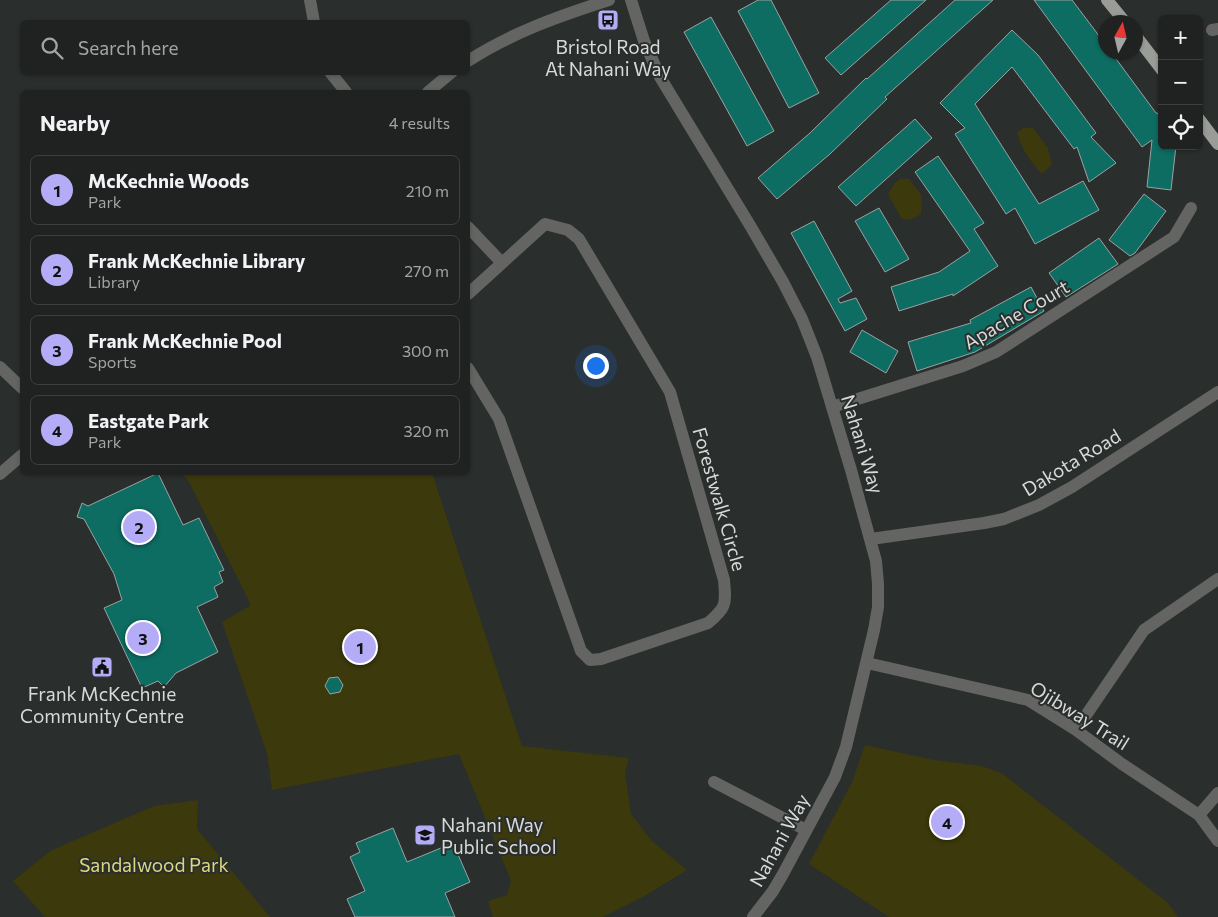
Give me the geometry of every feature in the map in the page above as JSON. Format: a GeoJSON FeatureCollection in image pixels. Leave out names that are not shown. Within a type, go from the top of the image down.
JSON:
{"type":"FeatureCollection","features":[{"type":"Feature","properties":{"kind":"main road"},"geometry":{"type":"LineString","coordinates":[[1108,0],[1120,15]]}},
{"type":"Feature","properties":{"kind":"main road"},"geometry":{"type":"LineString","coordinates":[[1143,45],[1158,65]]}},
{"type":"Feature","properties":{"kind":"main road"},"geometry":{"type":"LineString","coordinates":[[1203,124],[1218,144]]}},
{"type":"Feature","properties":{"kind":"street"},"geometry":{"type":"LineString","coordinates":[[310,0],[314,20]]}},
{"type":"Feature","properties":{"kind":"street"},"geometry":{"type":"LineString","coordinates":[[470,60],[540,23],[609,0]]}},
{"type":"Feature","properties":{"kind":"street","name":"Nahani Way"},"geometry":{"type":"LineString","coordinates":[[631,0],[644,41],[660,77],[711,158],[792,300],[814,349],[876,561],[878,607],[852,727],[843,755],[834,777],[773,891],[753,917]]}},
{"type":"Feature","properties":{"kind":"street"},"geometry":{"type":"LineString","coordinates":[[332,75],[344,90]]}},
{"type":"Feature","properties":{"kind":"street"},"geometry":{"type":"LineString","coordinates":[[430,90],[448,75]]}},
{"type":"Feature","properties":{"kind":"street","name":"Apache Court"},"geometry":{"type":"LineString","coordinates":[[832,407],[963,366],[996,352],[1174,237],[1191,208]]}},
{"type":"Feature","properties":{"kind":"street","name":"Forestwalk Circle"},"geometry":{"type":"LineString","coordinates":[[470,292],[544,224],[568,230],[579,239],[670,392],[724,580],[726,598],[721,612],[708,623],[601,659],[590,660],[581,651],[499,419],[470,371]]}},
{"type":"Feature","properties":{"kind":"street"},"geometry":{"type":"LineString","coordinates":[[470,230],[502,263]]}},
{"type":"Feature","properties":{"kind":"street"},"geometry":{"type":"LineString","coordinates":[[0,367],[20,386]]}},
{"type":"Feature","properties":{"kind":"street","name":"Dakota Road"},"geometry":{"type":"LineString","coordinates":[[871,539],[984,523],[1004,519],[1040,506],[1218,392]]}},
{"type":"Feature","properties":{"kind":"street"},"geometry":{"type":"LineString","coordinates":[[0,474],[20,457]]}},
{"type":"Feature","properties":{"kind":"street"},"geometry":{"type":"LineString","coordinates":[[1076,730],[1144,630],[1218,579]]}},
{"type":"Feature","properties":{"kind":"street","name":"Ojibway Trail"},"geometry":{"type":"LineString","coordinates":[[867,662],[1028,700],[1076,730],[1122,764],[1199,815],[1218,841]]}},
{"type":"Feature","properties":{"kind":"street"},"geometry":{"type":"LineString","coordinates":[[714,782],[806,830]]}},
{"type":"Feature","properties":{"kind":"street"},"geometry":{"type":"LineString","coordinates":[[1199,815],[1218,793]]}},
{"type":"Feature","properties":{"kind":"green space"},"geometry":{"type":"Polygon","coordinates":[[[1023,128],[1033,128],[1048,148],[1052,165],[1042,174],[1030,160],[1021,144],[1017,133],[1023,128]]]}},
{"type":"Feature","properties":{"kind":"green space"},"geometry":{"type":"Polygon","coordinates":[[[900,179],[909,179],[922,196],[921,214],[910,220],[901,218],[888,194],[900,179]]]}},
{"type":"Feature","properties":{"kind":"green space"},"geometry":{"type":"Polygon","coordinates":[[[183,475],[433,475],[522,746],[629,758],[625,772],[631,814],[652,841],[687,870],[643,897],[603,917],[493,917],[488,901],[507,895],[511,881],[459,754],[272,790],[267,753],[222,622],[251,605],[188,480],[183,475]]]}},
{"type":"Feature","properties":{"kind":"green space"},"geometry":{"type":"Polygon","coordinates":[[[865,745],[934,760],[982,766],[1003,774],[1168,903],[1178,917],[889,917],[809,864],[852,782],[865,745]]]}},
{"type":"Feature","properties":{"kind":"green space","name":"Sandalwood Park"},"geometry":{"type":"Polygon","coordinates":[[[198,800],[197,829],[270,917],[45,917],[13,881],[50,851],[154,806],[198,800]]]}},
{"type":"Feature","properties":{"kind":"building"},"geometry":{"type":"Polygon","coordinates":[[[758,0],[771,0],[819,93],[789,108],[738,11],[758,0]]]}},
{"type":"Feature","properties":{"kind":"building"},"geometry":{"type":"Polygon","coordinates":[[[891,0],[926,0],[841,75],[825,58],[891,0]]]}},
{"type":"Feature","properties":{"kind":"building"},"geometry":{"type":"Polygon","coordinates":[[[955,0],[993,0],[885,97],[887,99],[830,154],[777,199],[758,178],[810,133],[866,78],[955,0]]]}},
{"type":"Feature","properties":{"kind":"building"},"geometry":{"type":"Polygon","coordinates":[[[1034,0],[1072,0],[1098,34],[1098,60],[1117,60],[1158,113],[1158,150],[1176,150],[1171,190],[1147,187],[1152,140],[1142,147],[1034,0]]]}},
{"type":"Feature","properties":{"kind":"building"},"geometry":{"type":"Polygon","coordinates":[[[711,17],[774,131],[747,146],[684,32],[711,17]]]}},
{"type":"Feature","properties":{"kind":"building"},"geometry":{"type":"Polygon","coordinates":[[[1012,30],[1038,55],[1096,133],[1091,137],[1116,163],[1089,182],[1077,147],[1074,149],[1012,67],[975,104],[1039,204],[1083,181],[1099,210],[1035,244],[1015,208],[1006,214],[955,134],[965,128],[940,103],[1012,30]]]}},
{"type":"Feature","properties":{"kind":"building"},"geometry":{"type":"Polygon","coordinates":[[[915,119],[932,138],[856,206],[838,187],[915,119]]]}},
{"type":"Feature","properties":{"kind":"building"},"geometry":{"type":"Polygon","coordinates":[[[938,156],[984,223],[974,229],[998,266],[953,296],[953,294],[899,311],[891,287],[939,272],[970,251],[915,172],[938,156]]]}},
{"type":"Feature","properties":{"kind":"building"},"geometry":{"type":"Polygon","coordinates":[[[1144,194],[1166,211],[1135,253],[1130,256],[1109,240],[1144,194]]]}},
{"type":"Feature","properties":{"kind":"building"},"geometry":{"type":"Polygon","coordinates":[[[879,208],[909,259],[885,272],[855,221],[879,208]]]}},
{"type":"Feature","properties":{"kind":"building"},"geometry":{"type":"Polygon","coordinates":[[[814,221],[852,291],[838,299],[840,303],[856,298],[867,319],[845,331],[791,233],[814,221]]]}},
{"type":"Feature","properties":{"kind":"building"},"geometry":{"type":"Polygon","coordinates":[[[1099,238],[1118,264],[1066,297],[1049,273],[1099,238]]]}},
{"type":"Feature","properties":{"kind":"building"},"geometry":{"type":"Polygon","coordinates":[[[1031,287],[1044,311],[975,352],[917,371],[908,342],[971,323],[970,320],[1031,287]]]}},
{"type":"Feature","properties":{"kind":"building"},"geometry":{"type":"Polygon","coordinates":[[[862,330],[898,351],[886,373],[850,352],[862,330]]]}},
{"type":"Feature","properties":{"kind":"building"},"geometry":{"type":"Polygon","coordinates":[[[154,475],[159,475],[183,525],[199,518],[224,570],[219,572],[223,582],[214,587],[218,597],[197,607],[218,652],[176,673],[164,687],[158,681],[142,688],[104,608],[122,600],[114,574],[84,519],[77,517],[82,503],[88,506],[154,475]]]}},
{"type":"Feature","properties":{"kind":"building"},"geometry":{"type":"Polygon","coordinates":[[[338,677],[343,685],[340,692],[330,694],[325,686],[329,678],[338,677]]]}},
{"type":"Feature","properties":{"kind":"building"},"geometry":{"type":"Polygon","coordinates":[[[393,828],[407,862],[453,843],[470,882],[445,893],[455,917],[355,917],[347,899],[365,891],[350,857],[360,852],[356,843],[393,828]]]}},
{"type":"Feature","properties":{"kind":"place","name":"Bristol Road At Nahani Way"},"geometry":{"type":"Point","coordinates":[608,20]}},
{"type":"Feature","properties":{"kind":"place","name":"Frank McKechnie Library"},"geometry":{"type":"Point","coordinates":[139,527]}},
{"type":"Feature","properties":{"kind":"place","name":"Frank McKechnie Pool"},"geometry":{"type":"Point","coordinates":[143,638]}},
{"type":"Feature","properties":{"kind":"place","name":"McKechnie Woods"},"geometry":{"type":"Point","coordinates":[360,647]}},
{"type":"Feature","properties":{"kind":"place","name":"Frank McKechnie Community Centre"},"geometry":{"type":"Point","coordinates":[102,667]}},
{"type":"Feature","properties":{"kind":"place","name":"Eastgate Park"},"geometry":{"type":"Point","coordinates":[947,822]}},
{"type":"Feature","properties":{"kind":"place","name":"Nahani Way Public School"},"geometry":{"type":"Point","coordinates":[425,835]}}]}
